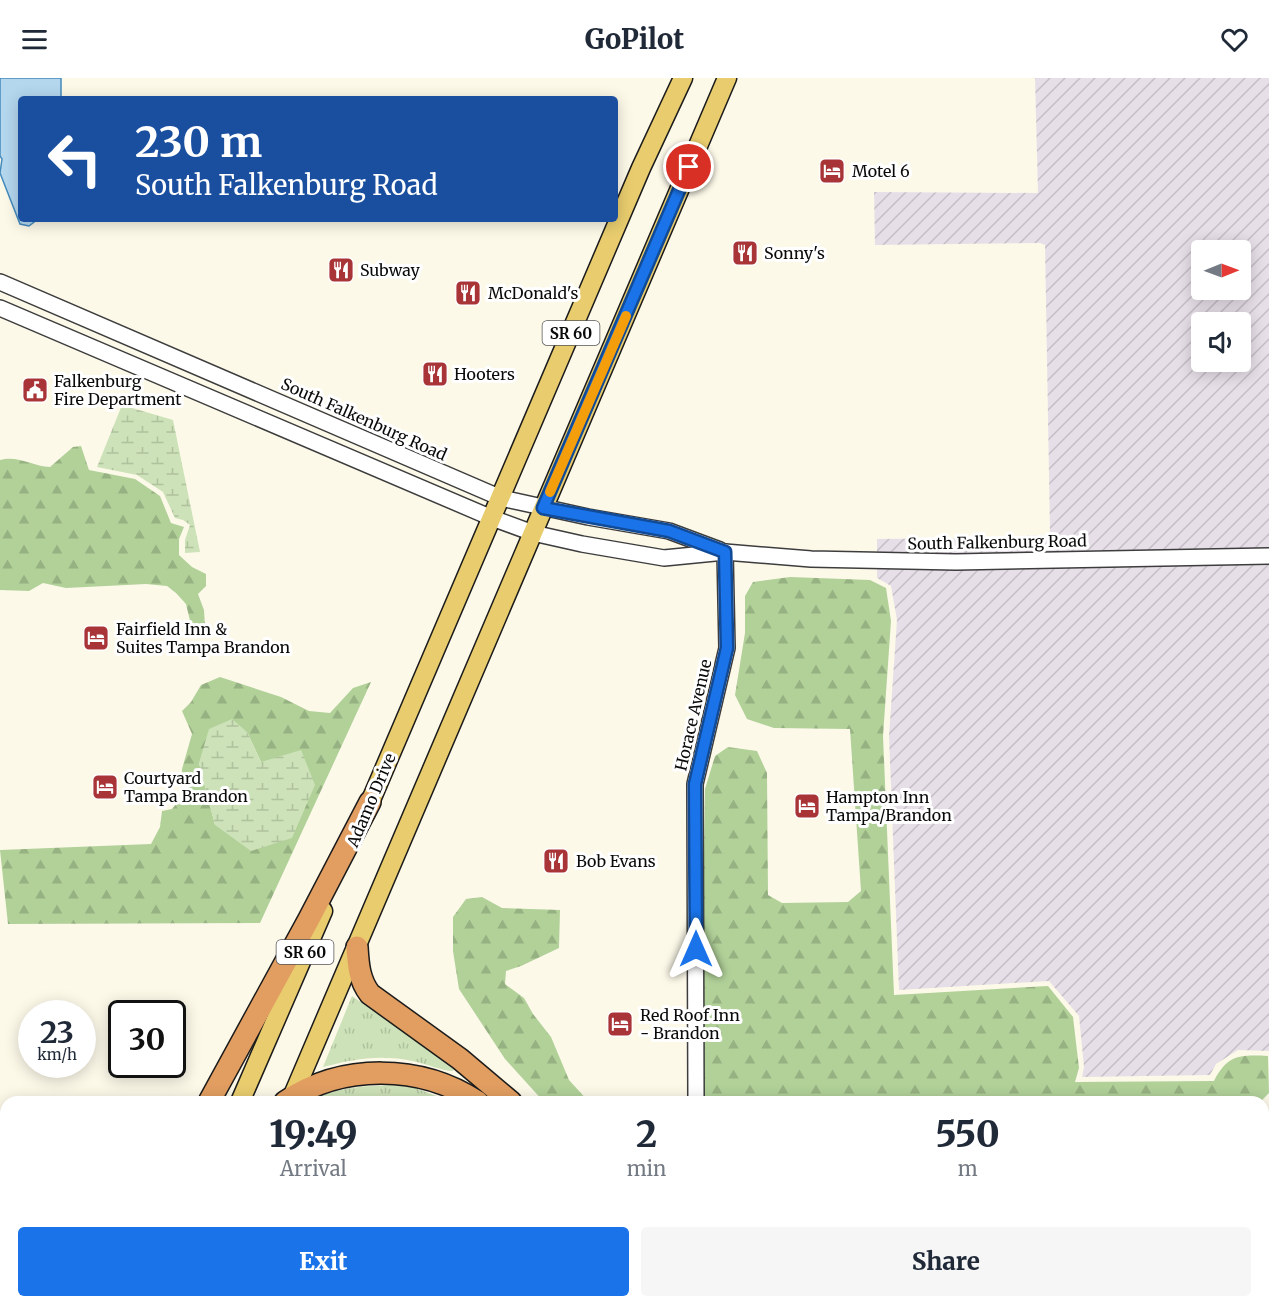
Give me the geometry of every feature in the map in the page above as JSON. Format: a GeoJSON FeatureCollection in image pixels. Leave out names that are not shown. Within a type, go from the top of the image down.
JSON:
{"type":"FeatureCollection","features":[{"type":"Feature","properties":{"kind":"highway"},"geometry":{"type":"LineString","coordinates":[[212,1096],[370,802]]}},
{"type":"Feature","properties":{"kind":"highway"},"geometry":{"type":"LineString","coordinates":[[357,947],[360,975],[370,994],[460,1059],[504,1096]]}},
{"type":"Feature","properties":{"kind":"highway"},"geometry":{"type":"LineString","coordinates":[[299,1096],[326,1082],[348,1076],[385,1073],[429,1080],[468,1096]]}},
{"type":"Feature","properties":{"kind":"main road","name":"SR 60"},"geometry":{"type":"LineString","coordinates":[[501,498],[641,168],[683,78]]}},
{"type":"Feature","properties":{"kind":"main road","name":"SR 60"},"geometry":{"type":"LineString","coordinates":[[291,1096],[357,947],[727,78]]}},
{"type":"Feature","properties":{"kind":"main road","name":"Adamo Drive"},"geometry":{"type":"LineString","coordinates":[[243,1096],[501,498]]}},
{"type":"Feature","properties":{"kind":"street","name":"South Falkenburg Road"},"geometry":{"type":"LineString","coordinates":[[0,282],[501,498],[669,531],[725,552]]}},
{"type":"Feature","properties":{"kind":"street","name":"South Falkenburg Road"},"geometry":{"type":"LineString","coordinates":[[0,308],[492,518],[533,533],[582,544],[664,558],[725,552],[811,559],[956,562],[1269,556]]}},
{"type":"Feature","properties":{"kind":"street"},"geometry":{"type":"LineString","coordinates":[[68,338],[76,315]]}},
{"type":"Feature","properties":{"kind":"street"},"geometry":{"type":"LineString","coordinates":[[210,397],[220,376]]}},
{"type":"Feature","properties":{"kind":"street","name":"Horace Avenue"},"geometry":{"type":"LineString","coordinates":[[696,1096],[695,784],[727,648],[725,552]]}},
{"type":"Feature","properties":{"kind":"shaded area"},"geometry":{"type":"Polygon","coordinates":[[[1035,78],[1269,78],[1269,550],[956,556],[877,555],[877,539],[964,538],[1050,533],[1045,245],[1040,243],[875,245],[874,192],[1038,193],[1035,78]]]}},
{"type":"Feature","properties":{"kind":"shaded area"},"geometry":{"type":"Polygon","coordinates":[[[1269,562],[1269,1051],[1238,1050],[1216,1064],[1210,1075],[1082,1077],[1084,1067],[1079,1016],[1049,981],[899,990],[889,736],[897,620],[891,586],[877,578],[877,567],[1269,562]]]}},
{"type":"Feature","properties":{"kind":"green space"},"geometry":{"type":"Polygon","coordinates":[[[122,405],[173,420],[200,552],[185,553],[185,540],[190,525],[175,518],[163,492],[137,475],[97,467],[122,405]]]}},
{"type":"Feature","properties":{"kind":"green space"},"geometry":{"type":"Polygon","coordinates":[[[81,446],[89,470],[135,479],[160,496],[171,523],[184,527],[179,539],[179,555],[192,567],[206,574],[206,586],[198,594],[204,610],[205,627],[194,637],[186,604],[167,586],[146,584],[66,588],[43,583],[29,591],[0,590],[0,460],[13,459],[50,467],[73,447],[81,446]]]}},
{"type":"Feature","properties":{"kind":"green space"},"geometry":{"type":"Polygon","coordinates":[[[790,577],[870,580],[886,588],[891,621],[883,736],[894,995],[1048,986],[1073,1017],[1079,1068],[1075,1082],[1214,1081],[1224,1066],[1236,1058],[1268,1056],[1269,1093],[1266,1096],[704,1096],[705,789],[715,756],[728,747],[757,751],[767,773],[768,895],[782,903],[848,902],[861,891],[850,729],[774,728],[747,719],[735,695],[745,633],[745,596],[753,582],[790,577]]]}},
{"type":"Feature","properties":{"kind":"green space"},"geometry":{"type":"Polygon","coordinates":[[[220,677],[281,697],[309,711],[330,713],[353,688],[371,682],[260,923],[8,924],[0,850],[151,844],[160,827],[162,811],[172,809],[181,798],[182,769],[192,734],[182,711],[191,702],[201,685],[220,677]],[[247,732],[199,763],[215,825],[261,762],[247,732]]]}},
{"type":"Feature","properties":{"kind":"green space"},"geometry":{"type":"Polygon","coordinates":[[[232,719],[247,732],[261,762],[301,750],[315,785],[292,838],[251,851],[215,825],[199,763],[209,729],[232,719]]]}},
{"type":"Feature","properties":{"kind":"green space"},"geometry":{"type":"Polygon","coordinates":[[[482,897],[502,908],[560,910],[559,948],[506,971],[505,984],[524,998],[551,1037],[569,1080],[584,1096],[539,1096],[505,1059],[459,989],[453,951],[453,917],[466,899],[482,897]]]}},
{"type":"Feature","properties":{"kind":"green space"},"geometry":{"type":"Polygon","coordinates":[[[352,996],[454,1067],[453,1071],[390,1058],[356,1060],[323,1067],[352,996]]]}},
{"type":"Feature","properties":{"kind":"green space"},"geometry":{"type":"Polygon","coordinates":[[[395,1085],[415,1088],[436,1096],[320,1096],[339,1090],[395,1085]]]}},
{"type":"Feature","properties":{"kind":"water"},"geometry":{"type":"Polygon","coordinates":[[[0,78],[61,78],[61,96],[18,96],[18,219],[0,173],[2,159],[0,156],[0,78]]]}},
{"type":"Feature","properties":{"kind":"water"},"geometry":{"type":"Polygon","coordinates":[[[19,222],[34,222],[29,226],[19,222]]]}},
{"type":"Feature","properties":{"kind":"slow traffic"},"geometry":{"type":"LineString","coordinates":[[550,492],[626,316]]}},
{"type":"Feature","properties":{"kind":"place","name":"Motel 6"},"geometry":{"type":"Point","coordinates":[832,171]}},
{"type":"Feature","properties":{"kind":"place","name":"Sonny's"},"geometry":{"type":"Point","coordinates":[745,253]}},
{"type":"Feature","properties":{"kind":"place","name":"Subway"},"geometry":{"type":"Point","coordinates":[341,270]}},
{"type":"Feature","properties":{"kind":"place","name":"McDonald's"},"geometry":{"type":"Point","coordinates":[468,293]}},
{"type":"Feature","properties":{"kind":"place","name":"Hooters"},"geometry":{"type":"Point","coordinates":[435,374]}},
{"type":"Feature","properties":{"kind":"place","name":"Falkenburg Fire Department"},"geometry":{"type":"Point","coordinates":[35,390]}},
{"type":"Feature","properties":{"kind":"place","name":"Fairfield Inn & Suites Tampa Brandon"},"geometry":{"type":"Point","coordinates":[96,638]}},
{"type":"Feature","properties":{"kind":"place","name":"Courtyard Tampa Brandon"},"geometry":{"type":"Point","coordinates":[105,787]}},
{"type":"Feature","properties":{"kind":"place","name":"Hampton Inn Tampa/Brandon"},"geometry":{"type":"Point","coordinates":[807,806]}},
{"type":"Feature","properties":{"kind":"place","name":"Bob Evans"},"geometry":{"type":"Point","coordinates":[556,861]}},
{"type":"Feature","properties":{"kind":"place","name":"Red Roof Inn - Brandon"},"geometry":{"type":"Point","coordinates":[620,1024]}},
{"type":"Feature","properties":{"kind":"route"},"geometry":{"type":"LineString","coordinates":[[689,167],[543,508],[669,531],[725,552],[727,648],[695,784],[696,949]]}}]}
